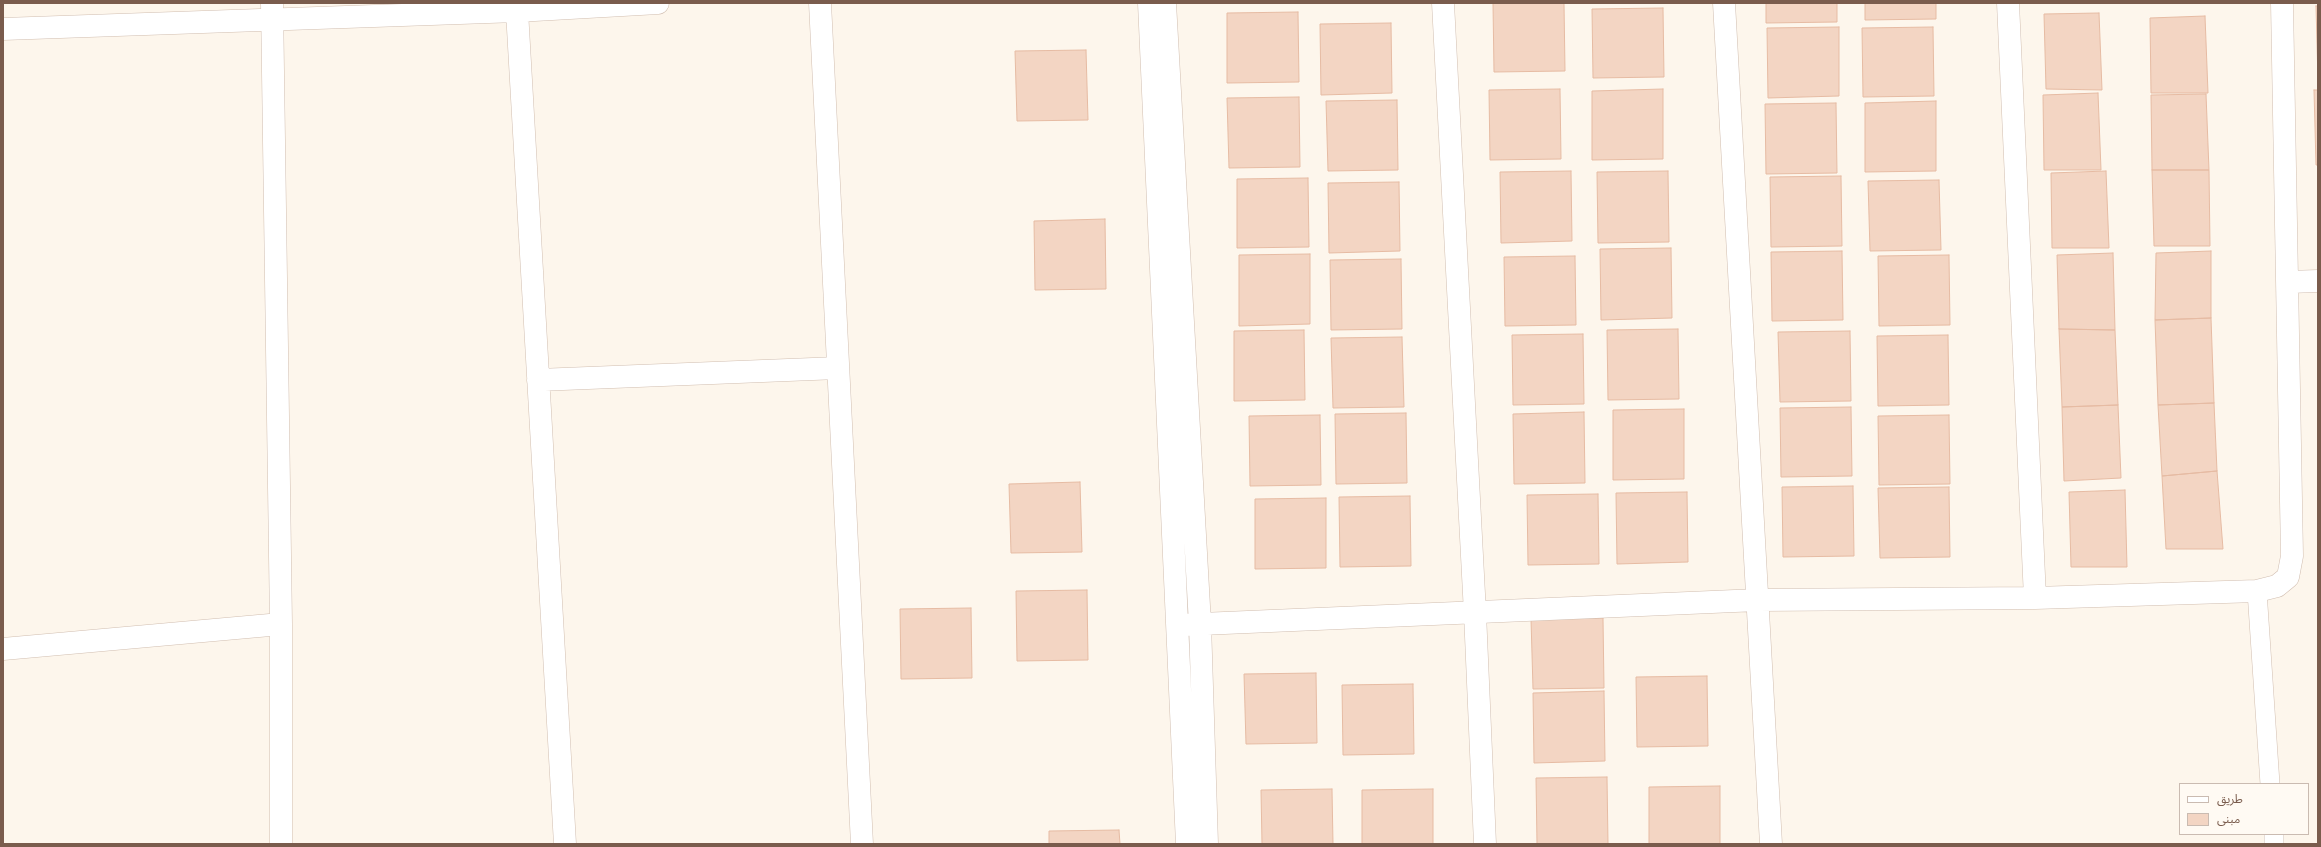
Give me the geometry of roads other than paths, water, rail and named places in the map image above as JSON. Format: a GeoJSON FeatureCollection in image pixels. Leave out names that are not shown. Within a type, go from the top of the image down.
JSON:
{"type":"FeatureCollection","features":[{"type":"Feature","properties":{"kind":"street"},"geometry":{"type":"LineString","coordinates":[[3,29],[273,12],[517,12],[658,3]]}},
{"type":"Feature","properties":{"kind":"street"},"geometry":{"type":"LineString","coordinates":[[820,3],[862,844]]}},
{"type":"Feature","properties":{"kind":"street"},"geometry":{"type":"LineString","coordinates":[[1149,3],[1187,844]]}},
{"type":"Feature","properties":{"kind":"street"},"geometry":{"type":"LineString","coordinates":[[1165,3],[1200,624],[1207,844]]}},
{"type":"Feature","properties":{"kind":"street"},"geometry":{"type":"LineString","coordinates":[[1443,3],[1475,613],[1485,844]]}},
{"type":"Feature","properties":{"kind":"street"},"geometry":{"type":"LineString","coordinates":[[1724,3],[1771,844]]}},
{"type":"Feature","properties":{"kind":"street"},"geometry":{"type":"LineString","coordinates":[[2008,3],[2035,598]]}},
{"type":"Feature","properties":{"kind":"street"},"geometry":{"type":"LineString","coordinates":[[1178,625],[1758,600],[2035,598],[2257,591],[2277,586],[2288,577],[2292,556],[2282,3]]}},
{"type":"Feature","properties":{"kind":"street"},"geometry":{"type":"LineString","coordinates":[[273,12],[281,624],[281,844]]}},
{"type":"Feature","properties":{"kind":"street"},"geometry":{"type":"LineString","coordinates":[[517,12],[565,844]]}},
{"type":"Feature","properties":{"kind":"street"},"geometry":{"type":"LineString","coordinates":[[2288,282],[2318,281]]}},
{"type":"Feature","properties":{"kind":"street"},"geometry":{"type":"LineString","coordinates":[[538,380],[838,368]]}},
{"type":"Feature","properties":{"kind":"street"},"geometry":{"type":"LineString","coordinates":[[3,649],[281,624]]}},
{"type":"Feature","properties":{"kind":"lane"},"geometry":{"type":"LineString","coordinates":[[2257,591],[2270,783]]}}]}
